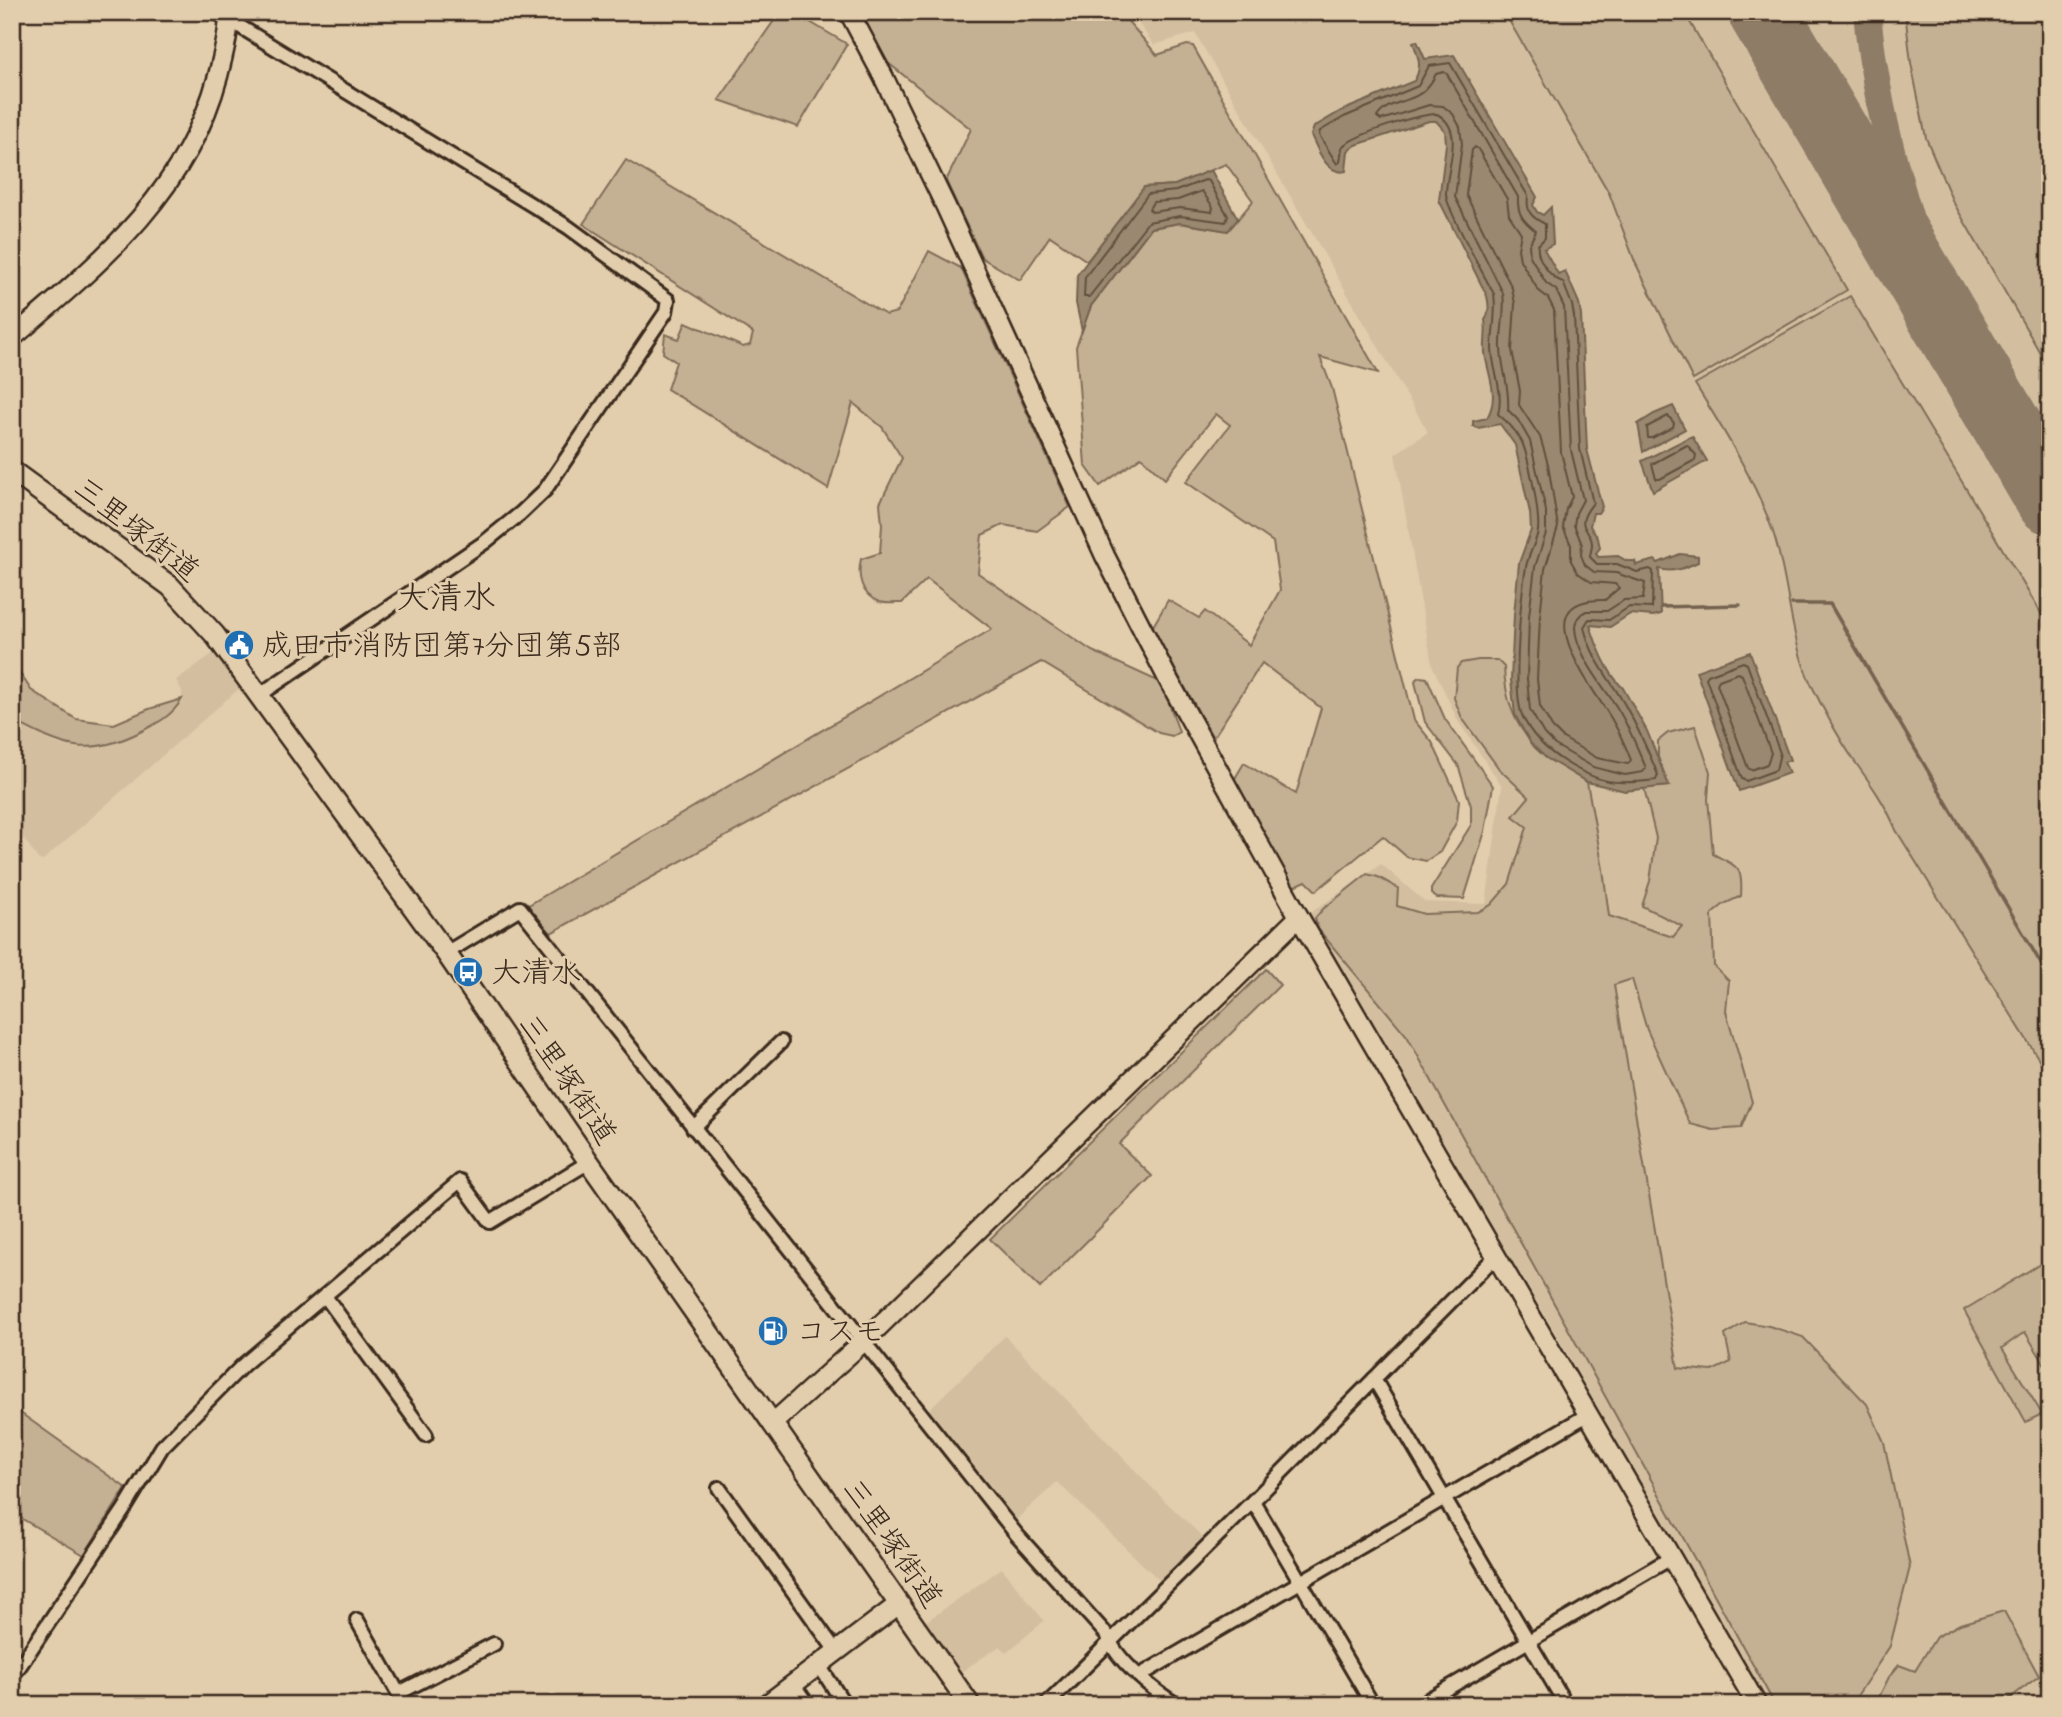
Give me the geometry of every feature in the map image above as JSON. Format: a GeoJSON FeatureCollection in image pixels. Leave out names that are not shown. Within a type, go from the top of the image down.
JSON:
{"type":"FeatureCollection","features":[{"type":"Feature","properties":{"kind":"main road","name":"三里塚街道"},"geometry":{"type":"LineString","coordinates":[[12,471],[170,586],[215,635],[446,953],[589,1162],[970,1705]]}},
{"type":"Feature","properties":{"kind":"street"},"geometry":{"type":"LineString","coordinates":[[849,12],[946,206],[1105,556],[1168,679],[1299,917],[1497,1255],[1752,1703]]}},
{"type":"Feature","properties":{"kind":"street"},"geometry":{"type":"LineString","coordinates":[[12,338],[124,239],[170,181],[187,153],[210,103],[225,47],[224,15]]}},
{"type":"Feature","properties":{"kind":"street"},"geometry":{"type":"LineString","coordinates":[[224,15],[568,227],[668,300],[666,312],[536,500],[485,542],[258,696]]}},
{"type":"Feature","properties":{"kind":"street"},"geometry":{"type":"LineString","coordinates":[[446,953],[520,908],[1017,1535],[1108,1636],[1109,1642],[1139,1676],[1156,1692],[1177,1705]]}},
{"type":"Feature","properties":{"kind":"street"},"geometry":{"type":"LineString","coordinates":[[773,1423],[864,1341],[1299,917]]}},
{"type":"Feature","properties":{"kind":"street"},"geometry":{"type":"LineString","coordinates":[[692,1128],[781,1042]]}},
{"type":"Feature","properties":{"kind":"street"},"geometry":{"type":"LineString","coordinates":[[17,1670],[125,1508],[162,1447],[243,1365],[460,1181],[491,1222],[589,1162]]}},
{"type":"Feature","properties":{"kind":"street"},"geometry":{"type":"LineString","coordinates":[[1046,1705],[1497,1255]]}},
{"type":"Feature","properties":{"kind":"street"},"geometry":{"type":"LineString","coordinates":[[325,1296],[426,1435]]}},
{"type":"Feature","properties":{"kind":"street"},"geometry":{"type":"LineString","coordinates":[[1374,1379],[1566,1705]]}},
{"type":"Feature","properties":{"kind":"street"},"geometry":{"type":"LineString","coordinates":[[1139,1676],[1588,1414]]}},
{"type":"Feature","properties":{"kind":"street"},"geometry":{"type":"LineString","coordinates":[[719,1488],[836,1651]]}},
{"type":"Feature","properties":{"kind":"street"},"geometry":{"type":"LineString","coordinates":[[1253,1501],[1373,1705]]}},
{"type":"Feature","properties":{"kind":"street"},"geometry":{"type":"LineString","coordinates":[[1419,1705],[1671,1558]]}},
{"type":"Feature","properties":{"kind":"street"},"geometry":{"type":"LineString","coordinates":[[766,1705],[899,1604]]}},
{"type":"Feature","properties":{"kind":"street"},"geometry":{"type":"LineString","coordinates":[[357,1620],[402,1699],[494,1644]]}},
{"type":"Feature","properties":{"kind":"street"},"geometry":{"type":"LineString","coordinates":[[818,1664],[845,1705]]}},
{"type":"Feature","properties":{"kind":"street"},"geometry":{"type":"LineString","coordinates":[[793,1684],[808,1705]]}},
{"type":"Feature","properties":{"kind":"shaded area"},"geometry":{"type":"Polygon","coordinates":[[[780,12],[793,12],[847,44],[798,127],[719,100],[780,12]]]}},
{"type":"Feature","properties":{"kind":"shaded area"},"geometry":{"type":"Polygon","coordinates":[[[859,12],[1120,12],[1157,55],[1187,45],[1193,46],[1378,373],[1320,357],[1332,388],[1414,720],[1432,742],[1459,800],[1457,821],[1440,852],[1426,861],[1407,857],[1383,836],[1316,891],[1306,881],[1293,887],[1234,780],[1244,763],[1296,794],[1321,708],[1262,663],[1213,738],[1152,628],[1168,600],[1199,618],[1205,611],[1249,645],[1280,590],[1273,542],[1186,482],[1230,425],[1216,414],[1165,479],[1141,457],[1100,486],[1085,465],[1076,347],[1091,306],[1151,228],[1180,223],[1228,231],[1253,201],[1226,164],[1175,185],[1145,187],[1087,261],[1050,236],[1020,280],[982,258],[946,181],[971,129],[887,62],[859,12]]]}},
{"type":"Feature","properties":{"kind":"shaded area"},"geometry":{"type":"Polygon","coordinates":[[[1130,12],[2050,12],[2050,1705],[1768,1705],[1546,1317],[1306,916],[1381,864],[1425,902],[1486,904],[1502,786],[1458,721],[1432,665],[1395,454],[1428,432],[1195,33],[1154,45],[1130,12]]]}},
{"type":"Feature","properties":{"kind":"shaded area"},"geometry":{"type":"Polygon","coordinates":[[[1504,12],[1684,12],[1847,290],[1693,380],[1635,262],[1609,193],[1504,12]]]}},
{"type":"Feature","properties":{"kind":"shaded area"},"geometry":{"type":"Polygon","coordinates":[[[1905,12],[2050,12],[2050,370],[1952,200],[1926,138],[1911,63],[1905,12]]]}},
{"type":"Feature","properties":{"kind":"shaded area"},"geometry":{"type":"Polygon","coordinates":[[[626,160],[886,315],[897,312],[929,251],[961,268],[1070,507],[1037,531],[1003,525],[982,535],[978,573],[1092,651],[1162,683],[1179,732],[1172,736],[1159,733],[1041,662],[551,933],[527,906],[992,629],[927,579],[902,603],[879,602],[864,590],[860,578],[861,559],[880,553],[880,503],[902,458],[882,427],[853,403],[828,489],[667,389],[676,362],[663,353],[665,334],[679,339],[686,322],[743,347],[750,345],[753,333],[583,224],[626,160]]]}},
{"type":"Feature","properties":{"kind":"shaded area"},"geometry":{"type":"Polygon","coordinates":[[[1850,296],[2050,628],[2050,1077],[1896,830],[1883,803],[1843,744],[1821,704],[1798,647],[1778,548],[1765,510],[1738,455],[1695,384],[1850,296]]]}},
{"type":"Feature","properties":{"kind":"shaded area"},"geometry":{"type":"Polygon","coordinates":[[[218,650],[242,686],[42,861],[38,859],[12,821],[12,720],[56,743],[79,748],[118,743],[182,699],[182,691],[176,680],[218,650]]]}},
{"type":"Feature","properties":{"kind":"shaded area"},"geometry":{"type":"Polygon","coordinates":[[[1497,660],[1504,667],[1511,707],[1527,737],[1553,761],[1587,782],[1609,916],[1673,937],[1682,926],[1642,906],[1650,881],[1656,838],[1644,788],[1669,786],[1658,757],[1658,741],[1668,733],[1695,726],[1710,772],[1708,799],[1713,854],[1733,865],[1740,873],[1741,879],[1741,896],[1724,904],[1712,914],[1714,966],[1729,981],[1726,1011],[1752,1102],[1741,1128],[1713,1130],[1690,1124],[1647,1030],[1632,979],[1614,985],[1678,1368],[1712,1371],[1731,1362],[1725,1335],[1745,1322],[1769,1326],[1803,1337],[1867,1404],[1884,1442],[1910,1567],[1890,1646],[1851,1705],[1775,1705],[1407,1036],[1318,929],[1315,918],[1323,909],[1367,874],[1398,888],[1397,906],[1424,914],[1478,912],[1491,905],[1509,884],[1527,827],[1513,816],[1529,797],[1500,770],[1462,718],[1454,698],[1457,668],[1461,663],[1497,660]]]}},
{"type":"Feature","properties":{"kind":"shaded area"},"geometry":{"type":"Polygon","coordinates":[[[12,661],[31,690],[76,719],[114,724],[182,699],[164,719],[147,729],[104,745],[74,746],[46,737],[12,720],[12,661]]]}},
{"type":"Feature","properties":{"kind":"shaded area"},"geometry":{"type":"Polygon","coordinates":[[[1420,677],[1427,678],[1445,719],[1493,786],[1485,831],[1464,899],[1437,898],[1431,894],[1431,889],[1471,825],[1471,806],[1458,765],[1425,722],[1415,682],[1420,677]]]}},
{"type":"Feature","properties":{"kind":"shaded area"},"geometry":{"type":"Polygon","coordinates":[[[1266,969],[1280,985],[1119,1144],[1152,1176],[1040,1288],[990,1239],[1266,969]]]}},
{"type":"Feature","properties":{"kind":"shaded area"},"geometry":{"type":"Polygon","coordinates":[[[2050,1258],[2050,1373],[2025,1332],[2002,1348],[2042,1414],[2026,1422],[1964,1310],[2050,1258]]]}},
{"type":"Feature","properties":{"kind":"shaded area"},"geometry":{"type":"Polygon","coordinates":[[[1005,1336],[1204,1538],[1161,1582],[1057,1482],[1016,1520],[928,1410],[1005,1336]]]}},
{"type":"Feature","properties":{"kind":"shaded area"},"geometry":{"type":"Polygon","coordinates":[[[12,1407],[126,1488],[84,1555],[12,1513],[12,1407]]]}},
{"type":"Feature","properties":{"kind":"shaded area"},"geometry":{"type":"Polygon","coordinates":[[[1002,1568],[1044,1621],[1006,1653],[1000,1646],[958,1674],[924,1623],[1002,1568]]]}},
{"type":"Feature","properties":{"kind":"shaded area"},"geometry":{"type":"Polygon","coordinates":[[[2004,1611],[2039,1676],[2001,1705],[1875,1705],[1889,1677],[1899,1665],[1915,1671],[1936,1637],[1960,1624],[2004,1611]]]}},
{"type":"Feature","properties":{"kind":"water"},"geometry":{"type":"Polygon","coordinates":[[[1417,41],[1425,59],[1454,55],[1537,197],[1533,205],[1537,212],[1543,215],[1551,207],[1553,244],[1544,249],[1558,274],[1565,271],[1579,303],[1581,315],[1587,449],[1602,507],[1598,513],[1593,513],[1590,526],[1598,538],[1598,557],[1618,556],[1627,561],[1635,561],[1636,565],[1655,560],[1658,563],[1680,554],[1698,556],[1698,562],[1684,568],[1659,569],[1661,614],[1630,614],[1610,627],[1590,625],[1608,667],[1647,731],[1669,786],[1625,791],[1587,782],[1546,758],[1531,744],[1515,715],[1511,680],[1514,614],[1519,563],[1531,530],[1530,513],[1515,445],[1500,424],[1478,428],[1473,426],[1473,421],[1487,418],[1493,402],[1485,349],[1485,320],[1489,305],[1439,200],[1446,144],[1445,131],[1436,121],[1429,121],[1356,145],[1348,151],[1346,171],[1339,172],[1328,166],[1311,135],[1314,127],[1341,111],[1414,81],[1419,66],[1413,42],[1417,41]]]}},
{"type":"Feature","properties":{"kind":"water"},"geometry":{"type":"Polygon","coordinates":[[[1211,170],[1238,219],[1228,231],[1180,223],[1151,228],[1091,306],[1082,331],[1076,303],[1077,275],[1144,187],[1175,185],[1211,170]]]}},
{"type":"Feature","properties":{"kind":"water"},"geometry":{"type":"Polygon","coordinates":[[[1673,406],[1685,429],[1643,452],[1638,424],[1673,406]]]}},
{"type":"Feature","properties":{"kind":"water"},"geometry":{"type":"Polygon","coordinates":[[[1692,436],[1707,461],[1653,491],[1642,461],[1692,436]]]}},
{"type":"Feature","properties":{"kind":"water"},"geometry":{"type":"Polygon","coordinates":[[[1750,652],[1790,760],[1784,762],[1789,773],[1739,791],[1696,671],[1750,652]]]}},
{"type":"Feature","properties":{"kind":"waterway"},"geometry":{"type":"LineString","coordinates":[[1792,604],[1830,604],[2050,979]]}},
{"type":"Feature","properties":{"kind":"waterway"},"geometry":{"type":"LineString","coordinates":[[1661,607],[1740,605]]}},
{"type":"Feature","properties":{"kind":"taxiway"},"geometry":{"type":"LineString","coordinates":[[1867,12],[1885,127],[1940,313]]}},
{"type":"Feature","properties":{"kind":"runway"},"geometry":{"type":"LineString","coordinates":[[1763,12],[2050,499]]}},
{"type":"Feature","properties":{"kind":"place","name":"成田市消防団第7分団第5部"},"geometry":{"type":"Point","coordinates":[239,645]}},
{"type":"Feature","properties":{"kind":"place","name":"大清水"},"geometry":{"type":"Point","coordinates":[468,972]}},
{"type":"Feature","properties":{"kind":"place","name":"コスモ"},"geometry":{"type":"Point","coordinates":[773,1331]}},
{"type":"Feature","properties":{"kind":"district","name":"大清水"},"geometry":{"type":"Point","coordinates":[446,596]}}]}
